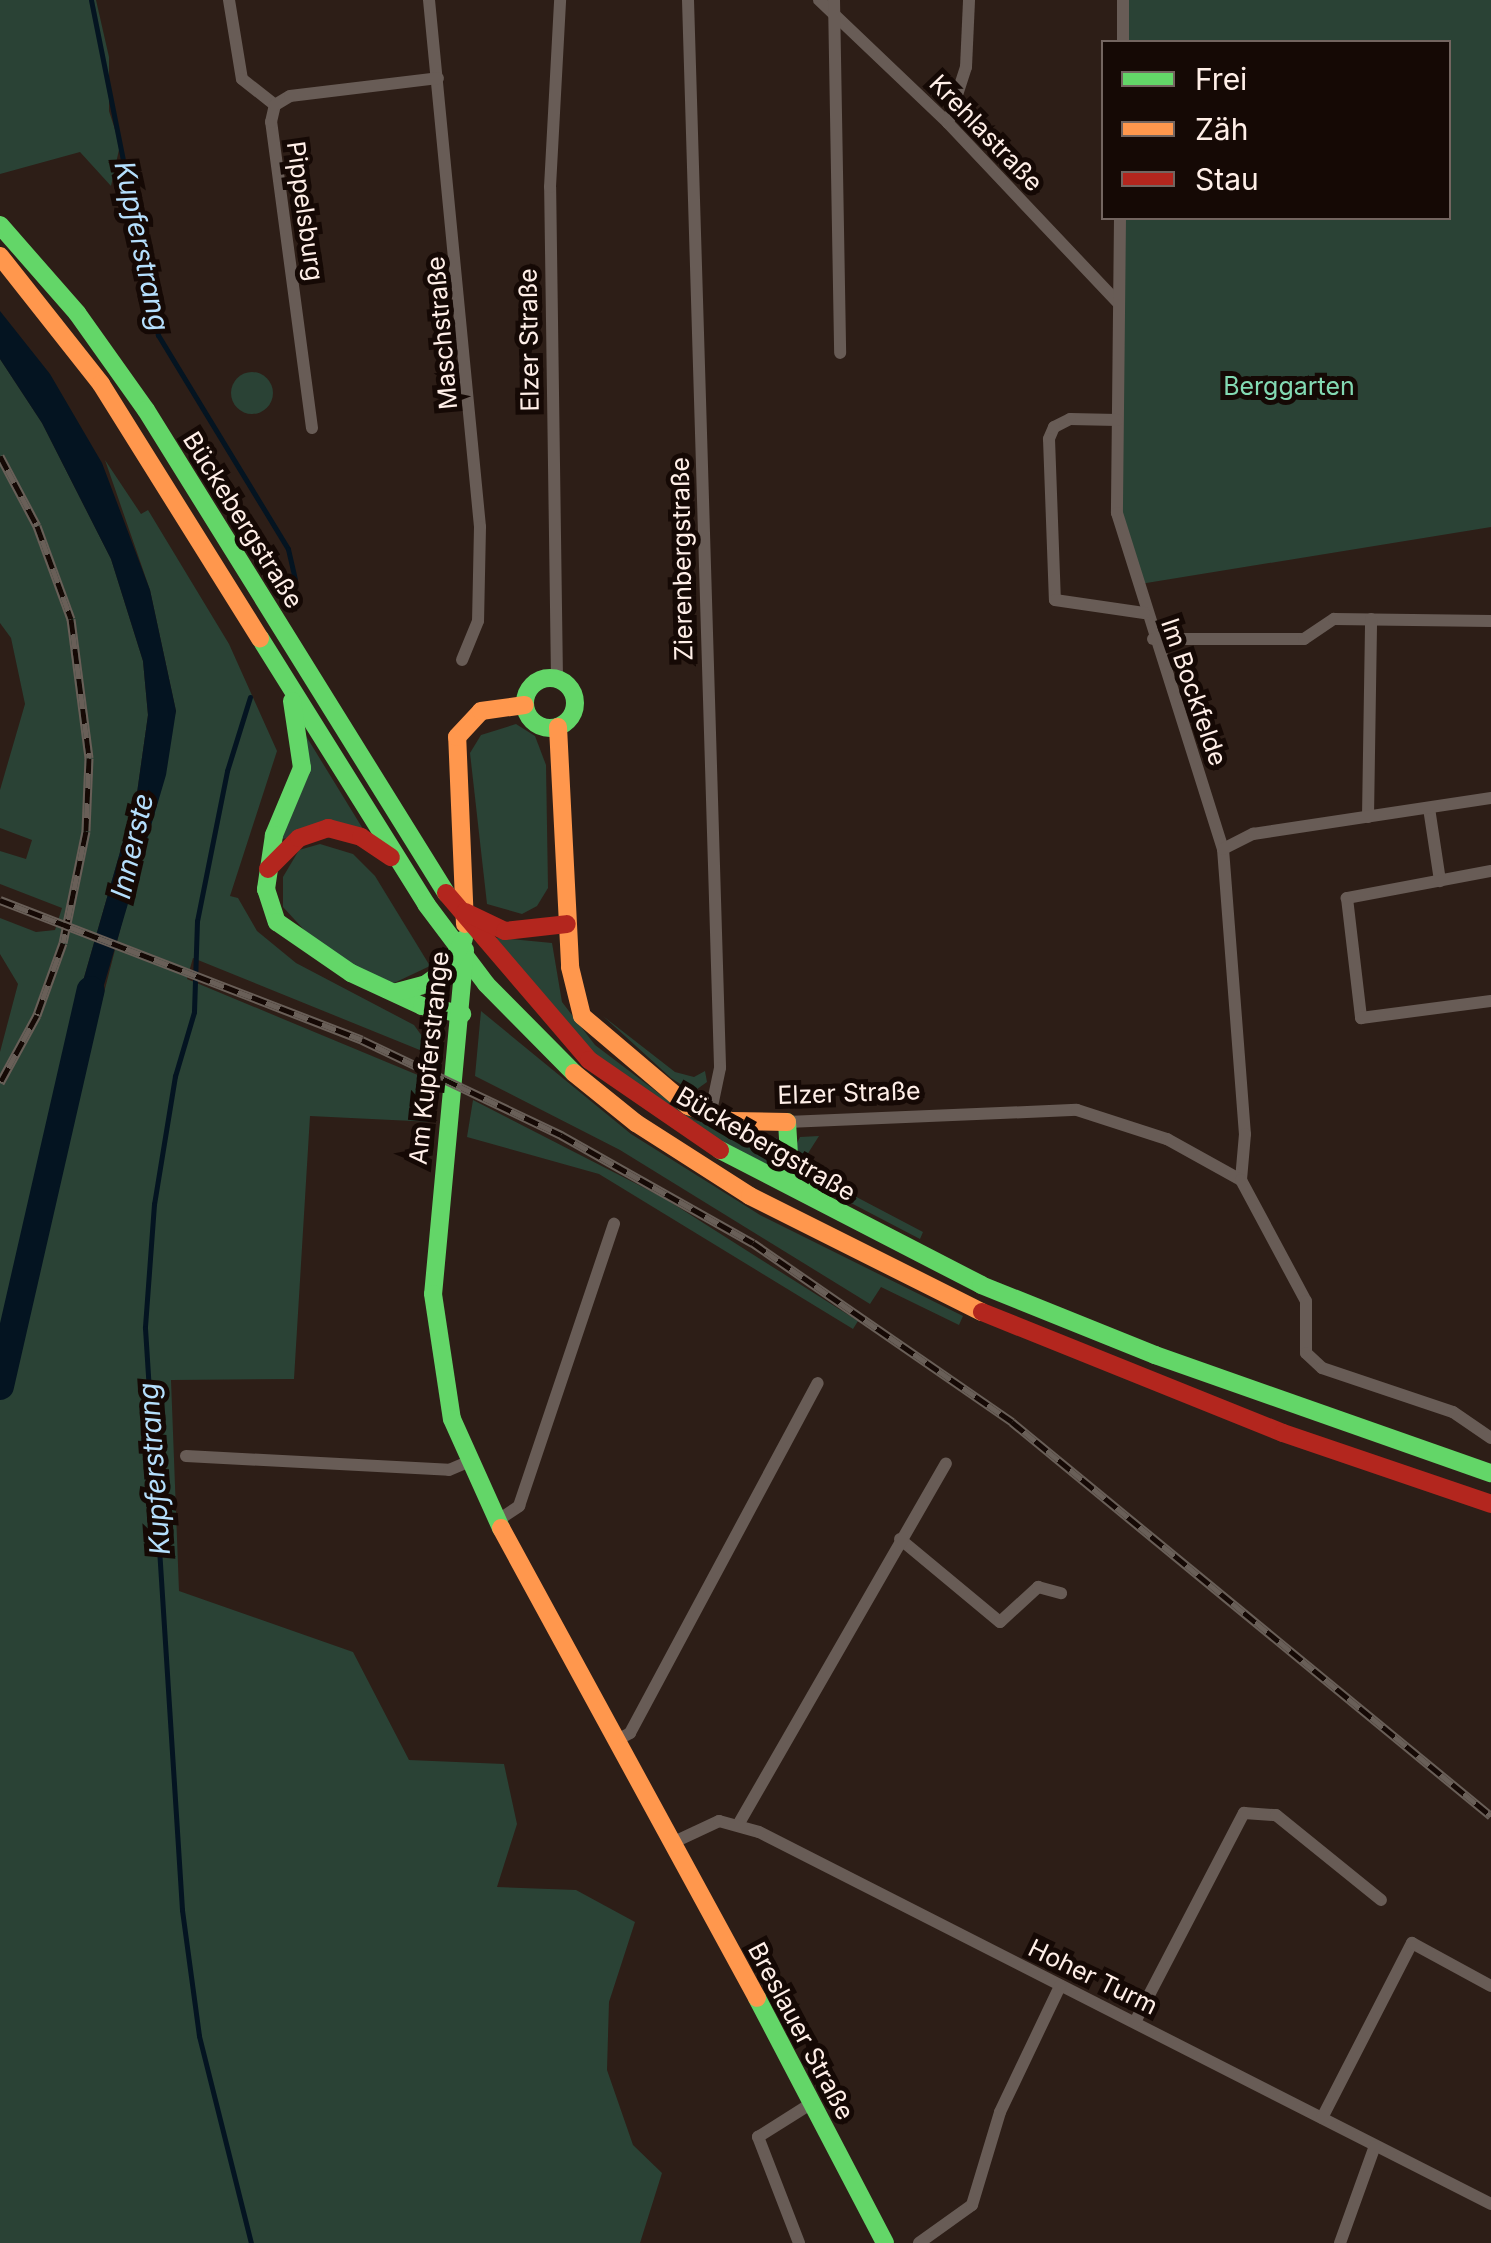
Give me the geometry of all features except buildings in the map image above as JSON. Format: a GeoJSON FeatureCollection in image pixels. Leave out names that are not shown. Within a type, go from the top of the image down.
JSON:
{"type":"FeatureCollection","features":[{"type":"Feature","properties":{"kind":"main road","name":"Bückebergstraße"},"geometry":{"type":"LineString","coordinates":[[0,225],[78,313],[146,410],[455,907],[488,950],[589,1060],[642,1101],[833,1213],[981,1285],[1155,1355],[1491,1474]]}},
{"type":"Feature","properties":{"kind":"main road","name":"Bückebergstraße"},"geometry":{"type":"LineString","coordinates":[[0,256],[101,384],[426,904],[486,984],[566,1066],[636,1123],[820,1233],[1058,1346],[1491,1504]]}},
{"type":"Feature","properties":{"kind":"main road"},"geometry":{"type":"LineString","coordinates":[[557,679],[534,684],[525,706],[538,725],[558,727]]}},
{"type":"Feature","properties":{"kind":"main road","name":"Elzer Straße"},"geometry":{"type":"LineString","coordinates":[[557,679],[570,689],[574,704],[558,727],[567,924],[582,1016],[655,1084],[710,1116],[788,1122]]}},
{"type":"Feature","properties":{"kind":"main road"},"geometry":{"type":"LineString","coordinates":[[290,687],[302,768],[268,869],[268,905],[293,938],[422,1006],[462,1014]]}},
{"type":"Feature","properties":{"kind":"main road","name":"Am Kupferstrange"},"geometry":{"type":"LineString","coordinates":[[525,706],[481,711],[458,737],[453,760],[466,936],[462,1014],[433,1294],[452,1418],[468,1462],[619,1744],[624,1771],[644,1807],[662,1824],[672,1844]]}},
{"type":"Feature","properties":{"kind":"main road"},"geometry":{"type":"LineString","coordinates":[[268,869],[299,838],[328,828],[361,837],[400,863]]}},
{"type":"Feature","properties":{"kind":"main road"},"geometry":{"type":"LineString","coordinates":[[455,907],[486,924],[516,932],[567,924]]}},
{"type":"Feature","properties":{"kind":"main road"},"geometry":{"type":"LineString","coordinates":[[397,992],[426,984],[449,967],[466,936]]}},
{"type":"Feature","properties":{"kind":"main road"},"geometry":{"type":"LineString","coordinates":[[788,1122],[790,1171],[833,1213]]}},
{"type":"Feature","properties":{"kind":"main road","name":"Breslauer Straße"},"geometry":{"type":"LineString","coordinates":[[672,1844],[885,2243]]}},
{"type":"Feature","properties":{"kind":"street"},"geometry":{"type":"LineString","coordinates":[[229,0],[242,79],[275,105],[290,96],[438,78]]}},
{"type":"Feature","properties":{"kind":"street","name":"Maschstraße"},"geometry":{"type":"LineString","coordinates":[[430,0],[480,527],[478,621],[462,660]]}},
{"type":"Feature","properties":{"kind":"street","name":"Elzer Straße"},"geometry":{"type":"LineString","coordinates":[[557,679],[550,187],[560,0]]}},
{"type":"Feature","properties":{"kind":"street","name":"Zierenbergstraße"},"geometry":{"type":"LineString","coordinates":[[688,0],[720,1068],[710,1116]]}},
{"type":"Feature","properties":{"kind":"street","name":"Krehlastraße"},"geometry":{"type":"LineString","coordinates":[[819,0],[948,123],[1118,302]]}},
{"type":"Feature","properties":{"kind":"street"},"geometry":{"type":"LineString","coordinates":[[834,0],[840,354]]}},
{"type":"Feature","properties":{"kind":"street"},"geometry":{"type":"LineString","coordinates":[[948,123],[966,67],[968,0]]}},
{"type":"Feature","properties":{"kind":"street"},"geometry":{"type":"LineString","coordinates":[[1123,0],[1123,40]]}},
{"type":"Feature","properties":{"kind":"street","name":"Pippelsburg"},"geometry":{"type":"LineString","coordinates":[[275,105],[271,122],[312,428]]}},
{"type":"Feature","properties":{"kind":"street","name":"Im Bockfelde"},"geometry":{"type":"LineString","coordinates":[[1120,220],[1117,514],[1144,613],[1223,848],[1245,1134],[1241,1180]]}},
{"type":"Feature","properties":{"kind":"street"},"geometry":{"type":"LineString","coordinates":[[1117,420],[1070,419],[1048,439],[1055,600],[1144,613]]}},
{"type":"Feature","properties":{"kind":"street"},"geometry":{"type":"LineString","coordinates":[[1153,639],[1304,639],[1334,619],[1491,621]]}},
{"type":"Feature","properties":{"kind":"street"},"geometry":{"type":"LineString","coordinates":[[1368,817],[1370,619]]}},
{"type":"Feature","properties":{"kind":"street"},"geometry":{"type":"LineString","coordinates":[[1223,848],[1253,834],[1491,798]]}},
{"type":"Feature","properties":{"kind":"street"},"geometry":{"type":"LineString","coordinates":[[1430,808],[1440,881]]}},
{"type":"Feature","properties":{"kind":"street"},"geometry":{"type":"LineString","coordinates":[[1491,871],[1346,898],[1360,1018],[1491,1001]]}},
{"type":"Feature","properties":{"kind":"street","name":"Elzer Straße"},"geometry":{"type":"LineString","coordinates":[[788,1122],[1077,1110],[1167,1139],[1241,1180]]}},
{"type":"Feature","properties":{"kind":"street"},"geometry":{"type":"LineString","coordinates":[[1241,1180],[1306,1301],[1306,1353],[1322,1368],[1453,1412],[1491,1438]]}},
{"type":"Feature","properties":{"kind":"street"},"geometry":{"type":"LineString","coordinates":[[497,1521],[518,1506],[614,1224]]}},
{"type":"Feature","properties":{"kind":"street"},"geometry":{"type":"LineString","coordinates":[[619,1744],[630,1733],[818,1383]]}},
{"type":"Feature","properties":{"kind":"street"},"geometry":{"type":"LineString","coordinates":[[186,1456],[448,1470],[468,1462]]}},
{"type":"Feature","properties":{"kind":"street"},"geometry":{"type":"LineString","coordinates":[[672,1844],[715,1822],[738,1825],[946,1464]]}},
{"type":"Feature","properties":{"kind":"street"},"geometry":{"type":"LineString","coordinates":[[900,1538],[1000,1622],[1038,1588],[1061,1593]]}},
{"type":"Feature","properties":{"kind":"street"},"geometry":{"type":"LineString","coordinates":[[1135,2022],[1244,1812],[1276,1816],[1381,1900]]}},
{"type":"Feature","properties":{"kind":"street","name":"Hoher Turm"},"geometry":{"type":"LineString","coordinates":[[738,1825],[1491,2204]]}},
{"type":"Feature","properties":{"kind":"street"},"geometry":{"type":"LineString","coordinates":[[1322,2118],[1412,1943],[1491,1986]]}},
{"type":"Feature","properties":{"kind":"street"},"geometry":{"type":"LineString","coordinates":[[919,2243],[972,2206],[1000,2112],[1060,1986]]}},
{"type":"Feature","properties":{"kind":"street"},"geometry":{"type":"LineString","coordinates":[[799,2243],[758,2137],[812,2104]]}},
{"type":"Feature","properties":{"kind":"street"},"geometry":{"type":"LineString","coordinates":[[1340,2243],[1375,2146]]}},
{"type":"Feature","properties":{"kind":"green space"},"geometry":{"type":"Polygon","coordinates":[[[0,0],[96,0],[109,57],[109,111],[120,145],[111,186],[80,152],[0,174],[0,0]]]}},
{"type":"Feature","properties":{"kind":"green space","name":"Berggarten"},"geometry":{"type":"Polygon","coordinates":[[[1128,0],[1491,0],[1491,527],[1134,585],[1120,536],[1124,220],[1451,220],[1451,40],[1127,40],[1128,0]]]}},
{"type":"Feature","properties":{"kind":"green space"},"geometry":{"type":"Polygon","coordinates":[[[0,359],[42,423],[111,559],[143,661],[148,715],[137,793],[71,1023],[83,1075],[176,711],[150,590],[105,460],[141,514],[148,510],[229,644],[277,751],[230,896],[238,898],[257,931],[296,963],[414,1025],[437,1057],[193,958],[187,979],[437,1083],[433,1122],[310,1116],[294,1379],[171,1380],[179,1591],[353,1652],[409,1760],[504,1764],[517,1824],[497,1887],[576,1890],[635,1922],[609,2002],[607,2070],[633,2145],[662,2173],[640,2243],[0,2243],[0,1052],[18,984],[0,954],[0,918],[36,932],[55,930],[62,908],[0,884],[0,851],[26,859],[32,840],[0,828],[0,790],[25,704],[11,638],[0,623],[0,359]]]}},
{"type":"Feature","properties":{"kind":"green space"},"geometry":{"type":"Polygon","coordinates":[[[252,372],[267,378],[273,393],[267,408],[252,414],[237,408],[231,393],[237,378],[252,372]]]}},
{"type":"Feature","properties":{"kind":"green space"},"geometry":{"type":"Polygon","coordinates":[[[516,724],[535,736],[546,765],[548,888],[537,906],[522,914],[487,904],[470,753],[481,735],[516,724]]]}},
{"type":"Feature","properties":{"kind":"green space"},"geometry":{"type":"Polygon","coordinates":[[[306,736],[363,829],[281,839],[308,776],[306,736]]]}},
{"type":"Feature","properties":{"kind":"green space"},"geometry":{"type":"Polygon","coordinates":[[[320,844],[353,854],[375,876],[430,966],[394,983],[351,966],[306,932],[283,907],[283,877],[299,850],[320,844]]]}},
{"type":"Feature","properties":{"kind":"green space"},"geometry":{"type":"Polygon","coordinates":[[[490,937],[552,943],[562,1002],[595,1045],[694,1120],[777,1138],[780,1172],[739,1156],[589,1050],[490,937]]]}},
{"type":"Feature","properties":{"kind":"green space"},"geometry":{"type":"Polygon","coordinates":[[[481,1011],[631,1134],[760,1215],[963,1316],[959,1325],[881,1287],[870,1304],[620,1150],[475,1076],[481,1011]]]}},
{"type":"Feature","properties":{"kind":"green space"},"geometry":{"type":"Polygon","coordinates":[[[603,1016],[675,1072],[694,1077],[705,1071],[707,1082],[693,1092],[671,1078],[603,1016]]]}},
{"type":"Feature","properties":{"kind":"green space"},"geometry":{"type":"Polygon","coordinates":[[[473,1100],[664,1198],[858,1321],[853,1329],[599,1174],[467,1137],[473,1100]]]}},
{"type":"Feature","properties":{"kind":"green space"},"geometry":{"type":"Polygon","coordinates":[[[819,1136],[805,1158],[807,1171],[923,1232],[920,1239],[805,1179],[794,1149],[800,1137],[819,1136]]]}},
{"type":"Feature","properties":{"kind":"water"},"geometry":{"type":"Polygon","coordinates":[[[0,311],[50,374],[102,463],[150,590],[176,711],[166,775],[91,1029],[71,1023],[137,793],[148,715],[143,661],[111,559],[42,423],[0,359],[0,311]]]}},
{"type":"Feature","properties":{"kind":"waterway","name":"Kupferstrang"},"geometry":{"type":"LineString","coordinates":[[91,0],[158,335],[288,549],[295,579]]}},
{"type":"Feature","properties":{"kind":"waterway","name":"Kupferstrang"},"geometry":{"type":"LineString","coordinates":[[250,697],[227,771],[197,921],[194,1012],[175,1076],[154,1204],[145,1328],[182,1910],[199,2036],[251,2243]]}},
{"type":"Feature","properties":{"kind":"waterway","name":"Innerste"},"geometry":{"type":"LineString","coordinates":[[0,1386],[91,990]]}},
{"type":"Feature","properties":{"kind":"railway"},"geometry":{"type":"LineString","coordinates":[[0,456],[37,526],[71,619],[89,758],[86,831],[63,943],[37,1015],[0,1083]]}},
{"type":"Feature","properties":{"kind":"railway"},"geometry":{"type":"LineString","coordinates":[[0,900],[362,1040],[561,1135],[753,1243],[1012,1422],[1491,1816]]}},
{"type":"Feature","properties":{"kind":"traffic: fast"},"geometry":{"type":"LineString","coordinates":[[0,225],[77,313],[146,410],[446,893]]}},
{"type":"Feature","properties":{"kind":"traffic: fast"},"geometry":{"type":"LineString","coordinates":[[260,638],[426,904],[486,984],[574,1073]]}},
{"type":"Feature","properties":{"kind":"traffic: fast"},"geometry":{"type":"LineString","coordinates":[[550,678],[567,686],[575,703],[567,720],[550,728],[533,720],[525,703],[533,686],[550,678]]}},
{"type":"Feature","properties":{"kind":"traffic: fast"},"geometry":{"type":"LineString","coordinates":[[292,701],[302,768],[274,835],[266,889],[277,922],[351,973],[422,1006],[462,1014]]}},
{"type":"Feature","properties":{"kind":"traffic: fast"},"geometry":{"type":"LineString","coordinates":[[397,992],[426,984],[449,967],[464,939]]}},
{"type":"Feature","properties":{"kind":"traffic: fast"},"geometry":{"type":"LineString","coordinates":[[465,950],[433,1294],[452,1419],[501,1528]]}},
{"type":"Feature","properties":{"kind":"traffic: fast"},"geometry":{"type":"LineString","coordinates":[[787,1122],[790,1171],[812,1194]]}},
{"type":"Feature","properties":{"kind":"traffic: fast"},"geometry":{"type":"LineString","coordinates":[[720,1150],[981,1285],[1155,1355],[1491,1473]]}},
{"type":"Feature","properties":{"kind":"traffic: fast"},"geometry":{"type":"LineString","coordinates":[[757,1998],[885,2243]]}},
{"type":"Feature","properties":{"kind":"traffic: slow"},"geometry":{"type":"LineString","coordinates":[[0,256],[101,384],[260,638]]}},
{"type":"Feature","properties":{"kind":"traffic: slow"},"geometry":{"type":"LineString","coordinates":[[465,924],[457,737],[481,711],[525,705]]}},
{"type":"Feature","properties":{"kind":"traffic: slow"},"geometry":{"type":"LineString","coordinates":[[558,727],[570,967],[582,1016],[688,1106],[731,1121],[787,1122]]}},
{"type":"Feature","properties":{"kind":"traffic: slow"},"geometry":{"type":"LineString","coordinates":[[574,1073],[636,1123],[750,1196],[982,1312]]}},
{"type":"Feature","properties":{"kind":"traffic: slow"},"geometry":{"type":"LineString","coordinates":[[501,1528],[757,1998]]}},
{"type":"Feature","properties":{"kind":"traffic: jam"},"geometry":{"type":"LineString","coordinates":[[268,869],[299,838],[328,828],[361,837],[391,857]]}},
{"type":"Feature","properties":{"kind":"traffic: jam"},"geometry":{"type":"LineString","coordinates":[[446,893],[589,1060],[720,1150]]}},
{"type":"Feature","properties":{"kind":"traffic: jam"},"geometry":{"type":"LineString","coordinates":[[465,912],[505,931],[567,924]]}},
{"type":"Feature","properties":{"kind":"traffic: jam"},"geometry":{"type":"LineString","coordinates":[[982,1312],[1283,1433],[1491,1504]]}}]}
